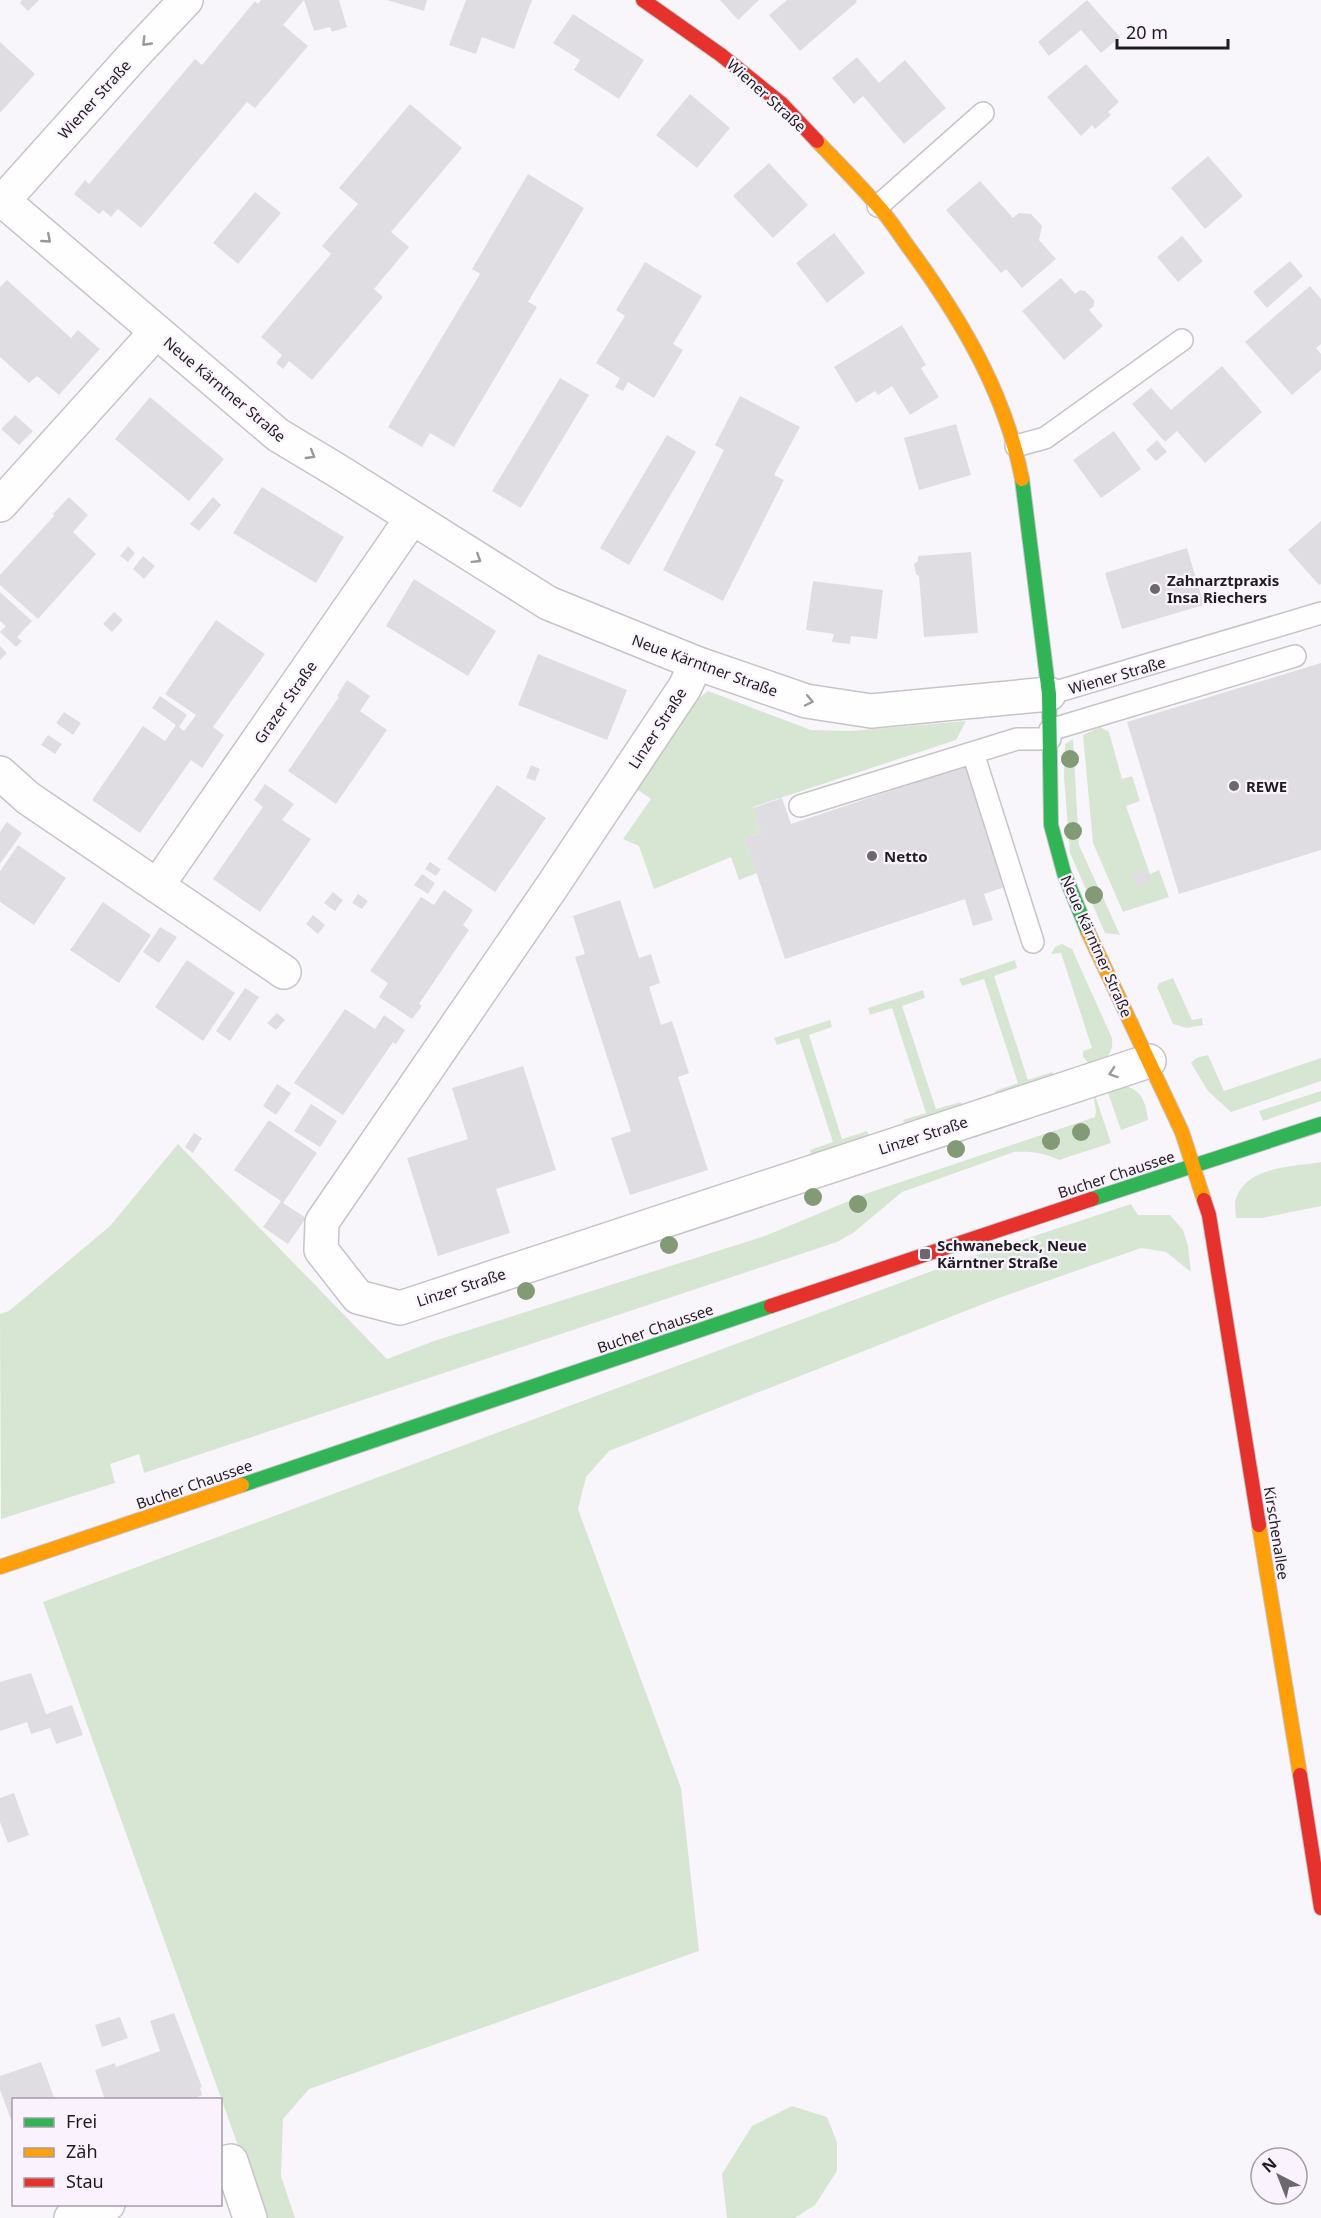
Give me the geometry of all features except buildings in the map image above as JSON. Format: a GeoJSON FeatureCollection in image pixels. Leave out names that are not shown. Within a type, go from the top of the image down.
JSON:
{"type":"FeatureCollection","features":[{"type":"Feature","properties":{"kind":"street","name":"Wiener Straße"},"geometry":{"type":"LineString","coordinates":[[1,200],[186,0]]}},
{"type":"Feature","properties":{"kind":"street","name":"Wiener Straße"},"geometry":{"type":"LineString","coordinates":[[642,0],[722,55],[782,104],[878,206],[938,288],[973,344],[1001,402],[1016,447],[1023,483],[1049,694]]}},
{"type":"Feature","properties":{"kind":"street","name":"Neue Kärntner Straße"},"geometry":{"type":"LineString","coordinates":[[1,200],[278,435],[548,603],[696,663],[806,701],[871,711],[1049,694],[1051,825],[1064,873],[1085,925],[1182,1132],[1193,1166]]}},
{"type":"Feature","properties":{"kind":"street"},"geometry":{"type":"LineString","coordinates":[[0,505],[156,332]]}},
{"type":"Feature","properties":{"kind":"street","name":"Grazer Straße"},"geometry":{"type":"LineString","coordinates":[[158,886],[412,518]]}},
{"type":"Feature","properties":{"kind":"street","name":"Linzer Straße"},"geometry":{"type":"LineString","coordinates":[[696,663],[685,687],[553,885],[322,1222],[321,1250],[358,1297],[400,1308],[1149,1061]]}},
{"type":"Feature","properties":{"kind":"street"},"geometry":{"type":"LineString","coordinates":[[0,773],[28,798],[284,972]]}},
{"type":"Feature","properties":{"kind":"street","name":"Bucher Chaussee"},"geometry":{"type":"LineString","coordinates":[[0,1567],[914,1258],[1321,1124]]}},
{"type":"Feature","properties":{"kind":"street","name":"Kirschenallee"},"geometry":{"type":"LineString","coordinates":[[1193,1166],[1209,1215],[1321,1908]]}},
{"type":"Feature","properties":{"kind":"street"},"geometry":{"type":"LineString","coordinates":[[226,2163],[250,2218]]}},
{"type":"Feature","properties":{"kind":"street"},"geometry":{"type":"LineString","coordinates":[[71,2218],[105,2206]]}},
{"type":"Feature","properties":{"kind":"lane"},"geometry":{"type":"LineString","coordinates":[[878,206],[983,113]]}},
{"type":"Feature","properties":{"kind":"lane"},"geometry":{"type":"LineString","coordinates":[[1016,447],[1045,438],[1182,340]]}},
{"type":"Feature","properties":{"kind":"lane","name":"Wiener Straße"},"geometry":{"type":"LineString","coordinates":[[1049,694],[1321,613]]}},
{"type":"Feature","properties":{"kind":"lane"},"geometry":{"type":"LineString","coordinates":[[800,806],[1017,739],[1050,734],[1295,656]]}},
{"type":"Feature","properties":{"kind":"lane"},"geometry":{"type":"LineString","coordinates":[[973,753],[1033,942]]}},
{"type":"Feature","properties":{"kind":"green space"},"geometry":{"type":"Polygon","coordinates":[[[708,691],[811,730],[851,731],[966,721],[956,740],[753,807],[761,833],[745,838],[757,873],[739,880],[731,857],[654,889],[639,846],[623,839],[651,799],[634,787],[683,711],[708,691]]]}},
{"type":"Feature","properties":{"kind":"green space"},"geometry":{"type":"Polygon","coordinates":[[[1100,727],[1109,732],[1122,779],[1132,776],[1140,801],[1126,806],[1150,874],[1159,870],[1169,897],[1123,912],[1093,843],[1083,735],[1100,727]]]}},
{"type":"Feature","properties":{"kind":"green space"},"geometry":{"type":"Polygon","coordinates":[[[1073,739],[1079,845],[1120,935],[1105,933],[1070,853],[1064,777],[1065,744],[1073,739]]]}},
{"type":"Feature","properties":{"kind":"green space"},"geometry":{"type":"Polygon","coordinates":[[[1062,944],[1072,949],[1112,1038],[1112,1048],[1108,1056],[1092,1066],[1083,1057],[1083,1051],[1092,1048],[1061,953],[1051,954],[1055,947],[1062,944]]]}},
{"type":"Feature","properties":{"kind":"green space"},"geometry":{"type":"Polygon","coordinates":[[[1015,960],[1017,968],[994,976],[1028,1080],[1052,1072],[1055,1079],[997,1098],[995,1091],[1018,1083],[984,979],[962,986],[959,979],[1015,960]]]}},
{"type":"Feature","properties":{"kind":"green space"},"geometry":{"type":"Polygon","coordinates":[[[1173,978],[1192,1020],[1202,1018],[1203,1025],[1187,1028],[1173,1024],[1157,987],[1159,983],[1173,978]]]}},
{"type":"Feature","properties":{"kind":"green space"},"geometry":{"type":"Polygon","coordinates":[[[923,990],[925,998],[902,1006],[936,1109],[961,1102],[963,1109],[905,1127],[903,1120],[926,1113],[892,1008],[870,1015],[868,1008],[923,990]]]}},
{"type":"Feature","properties":{"kind":"green space"},"geometry":{"type":"Polygon","coordinates":[[[830,1020],[832,1027],[809,1035],[842,1139],[867,1131],[870,1138],[812,1157],[810,1150],[833,1142],[799,1038],[777,1045],[774,1038],[830,1020]]]}},
{"type":"Feature","properties":{"kind":"green space"},"geometry":{"type":"Polygon","coordinates":[[[1208,1055],[1224,1091],[1321,1058],[1321,1081],[1231,1112],[1208,1091],[1191,1063],[1196,1058],[1208,1055]]]}},
{"type":"Feature","properties":{"kind":"green space"},"geometry":{"type":"Polygon","coordinates":[[[1119,1085],[1132,1088],[1141,1096],[1146,1106],[1148,1120],[1121,1130],[1108,1093],[1112,1087],[1119,1085]]]}},
{"type":"Feature","properties":{"kind":"green space"},"geometry":{"type":"Polygon","coordinates":[[[1321,1091],[1321,1101],[1263,1121],[1259,1111],[1321,1091]]]}},
{"type":"Feature","properties":{"kind":"green space"},"geometry":{"type":"Polygon","coordinates":[[[1093,1095],[1095,1095],[1111,1143],[1059,1160],[1037,1153],[1014,1152],[902,1192],[853,1233],[837,1242],[144,1473],[139,1454],[110,1464],[115,1483],[1,1519],[0,1314],[9,1311],[110,1226],[178,1144],[387,1359],[434,1341],[765,1236],[868,1193],[1095,1117],[1093,1095]]]}},
{"type":"Feature","properties":{"kind":"green space"},"geometry":{"type":"Polygon","coordinates":[[[1321,1162],[1321,1206],[1262,1218],[1236,1218],[1236,1199],[1241,1188],[1250,1180],[1272,1170],[1321,1162]]]}},
{"type":"Feature","properties":{"kind":"green space"},"geometry":{"type":"Polygon","coordinates":[[[1131,1204],[1138,1215],[1170,1215],[1183,1230],[1188,1246],[1191,1272],[1166,1252],[1141,1248],[996,1299],[609,1451],[586,1477],[578,1509],[681,1788],[699,1951],[309,2089],[283,2119],[281,2176],[295,2218],[264,2218],[43,1602],[956,1262],[1131,1204]]]}},
{"type":"Feature","properties":{"kind":"green space"},"geometry":{"type":"Polygon","coordinates":[[[792,2106],[827,2117],[837,2142],[837,2171],[815,2205],[795,2218],[727,2218],[722,2174],[752,2126],[792,2106]]]}},
{"type":"Feature","properties":{"kind":"traffic: fast"},"geometry":{"type":"LineString","coordinates":[[1022,479],[1049,694],[1051,825],[1064,873],[1088,932]]}},
{"type":"Feature","properties":{"kind":"traffic: fast"},"geometry":{"type":"LineString","coordinates":[[1092,1199],[1321,1124]]}},
{"type":"Feature","properties":{"kind":"traffic: fast"},"geometry":{"type":"LineString","coordinates":[[242,1485],[771,1306]]}},
{"type":"Feature","properties":{"kind":"traffic: slow"},"geometry":{"type":"LineString","coordinates":[[817,141],[887,217],[950,308],[994,390],[1015,448],[1022,479]]}},
{"type":"Feature","properties":{"kind":"traffic: slow"},"geometry":{"type":"LineString","coordinates":[[1088,932],[1182,1132],[1204,1200]]}},
{"type":"Feature","properties":{"kind":"traffic: slow"},"geometry":{"type":"LineString","coordinates":[[0,1567],[242,1485]]}},
{"type":"Feature","properties":{"kind":"traffic: slow"},"geometry":{"type":"LineString","coordinates":[[1259,1525],[1300,1775]]}},
{"type":"Feature","properties":{"kind":"traffic: jam"},"geometry":{"type":"LineString","coordinates":[[643,0],[721,55],[782,104],[817,141]]}},
{"type":"Feature","properties":{"kind":"traffic: jam"},"geometry":{"type":"LineString","coordinates":[[771,1306],[1092,1199]]}},
{"type":"Feature","properties":{"kind":"traffic: jam"},"geometry":{"type":"LineString","coordinates":[[1204,1200],[1209,1215],[1259,1525]]}},
{"type":"Feature","properties":{"kind":"traffic: jam"},"geometry":{"type":"LineString","coordinates":[[1300,1775],[1321,1908]]}},
{"type":"Feature","properties":{"kind":"place","name":"Zahnarztpraxis Insa Riechers"},"geometry":{"type":"Point","coordinates":[1155,589]}},
{"type":"Feature","properties":{"kind":"place","name":"REWE"},"geometry":{"type":"Point","coordinates":[1234,786]}},
{"type":"Feature","properties":{"kind":"place","name":"Netto"},"geometry":{"type":"Point","coordinates":[872,856]}},
{"type":"Feature","properties":{"kind":"place","name":"Schwanebeck, Neue Kärntner Straße"},"geometry":{"type":"Point","coordinates":[925,1254]}}]}
